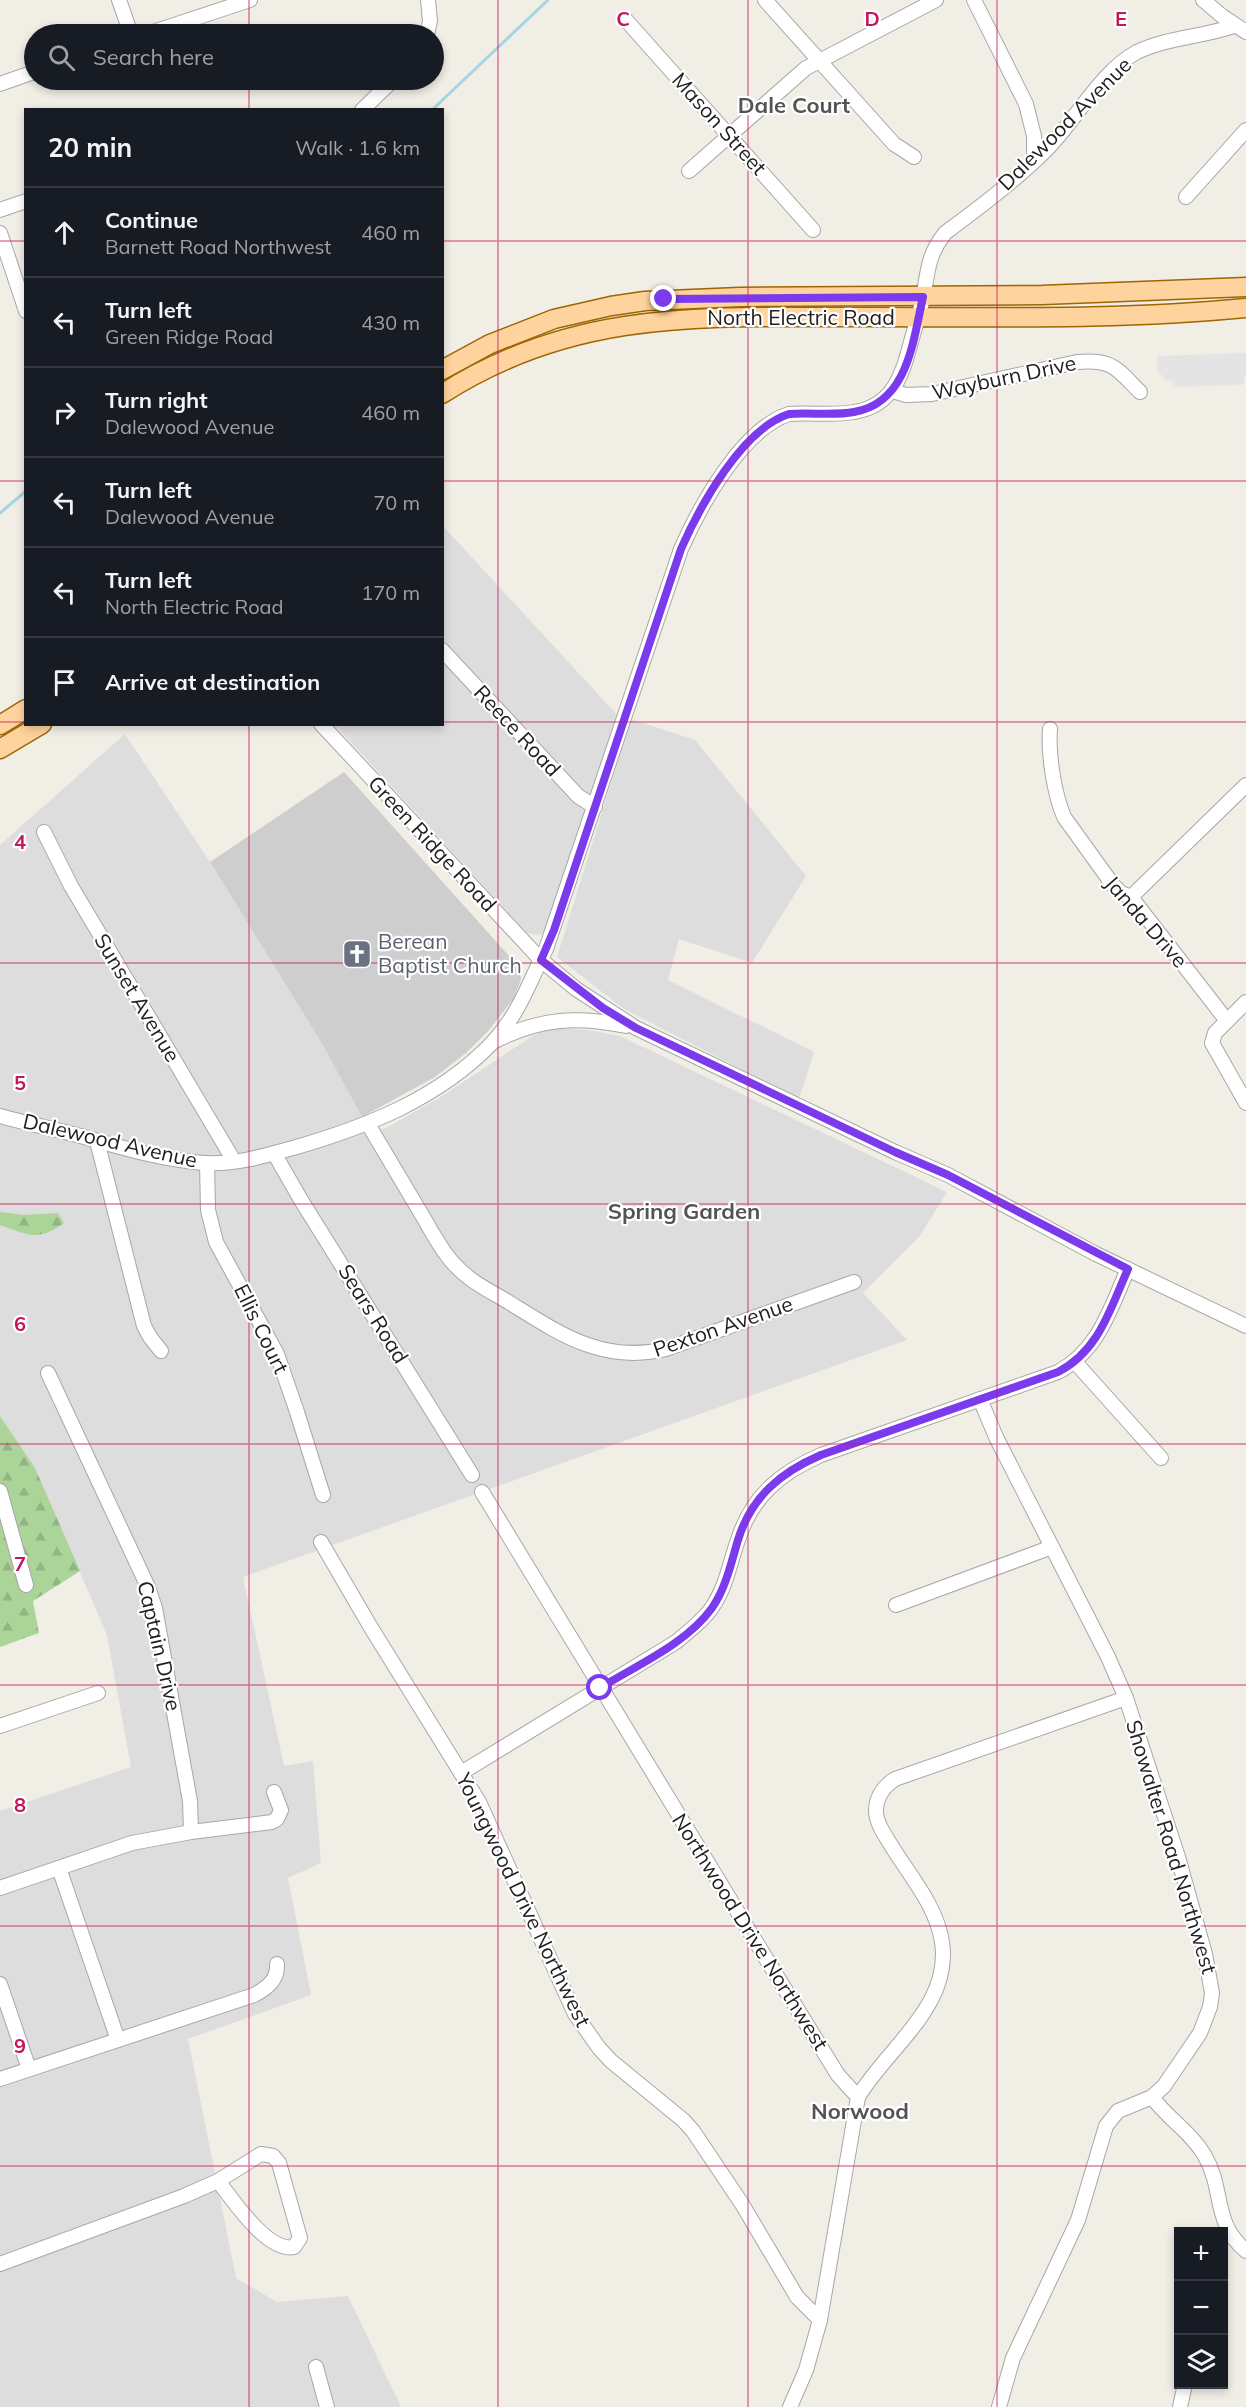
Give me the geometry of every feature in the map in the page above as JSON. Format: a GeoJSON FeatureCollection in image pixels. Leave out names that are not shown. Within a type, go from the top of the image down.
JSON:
{"type":"FeatureCollection","features":[{"type":"Feature","properties":{"kind":"main road","name":"North Electric Road"},"geometry":{"type":"LineString","coordinates":[[444,369],[490,344],[554,319],[611,306],[664,299],[1054,295],[1246,287]]}},
{"type":"Feature","properties":{"kind":"main road","name":"North Electric Road"},"geometry":{"type":"LineString","coordinates":[[444,393],[514,356],[569,337],[617,326],[678,318],[1172,314],[1246,308]]}},
{"type":"Feature","properties":{"kind":"main road"},"geometry":{"type":"LineString","coordinates":[[0,725],[24,711]]}},
{"type":"Feature","properties":{"kind":"main road"},"geometry":{"type":"LineString","coordinates":[[0,749],[39,726]]}},
{"type":"Feature","properties":{"kind":"street"},"geometry":{"type":"LineString","coordinates":[[119,0],[127,24]]}},
{"type":"Feature","properties":{"kind":"street"},"geometry":{"type":"LineString","coordinates":[[177,24],[250,0]]}},
{"type":"Feature","properties":{"kind":"street"},"geometry":{"type":"LineString","coordinates":[[428,0],[429,24]]}},
{"type":"Feature","properties":{"kind":"street"},"geometry":{"type":"LineString","coordinates":[[765,0],[894,144],[914,157]]}},
{"type":"Feature","properties":{"kind":"street"},"geometry":{"type":"LineString","coordinates":[[689,171],[806,68],[936,0]]}},
{"type":"Feature","properties":{"kind":"street"},"geometry":{"type":"LineString","coordinates":[[974,0],[1026,104],[1034,136],[1034,160]]}},
{"type":"Feature","properties":{"kind":"street"},"geometry":{"type":"LineString","coordinates":[[1203,0],[1240,29]]}},
{"type":"Feature","properties":{"kind":"street","name":"Mason Street"},"geometry":{"type":"LineString","coordinates":[[625,19],[813,230]]}},
{"type":"Feature","properties":{"kind":"street","name":"Dalewood Avenue"},"geometry":{"type":"LineString","coordinates":[[0,1116],[160,1156],[207,1163],[234,1161],[274,1153],[368,1124],[408,1105],[449,1079],[492,1042],[522,1002],[554,930],[681,549],[702,505],[726,470],[756,433],[779,417],[789,414],[838,414],[859,411],[874,406],[893,391],[904,371],[923,297],[930,255],[945,233],[1004,188],[1048,148],[1072,117],[1128,58],[1155,45],[1219,31],[1240,29]]}},
{"type":"Feature","properties":{"kind":"street"},"geometry":{"type":"LineString","coordinates":[[0,84],[24,76]]}},
{"type":"Feature","properties":{"kind":"street"},"geometry":{"type":"LineString","coordinates":[[364,108],[383,90]]}},
{"type":"Feature","properties":{"kind":"street"},"geometry":{"type":"LineString","coordinates":[[1186,197],[1246,130]]}},
{"type":"Feature","properties":{"kind":"street"},"geometry":{"type":"LineString","coordinates":[[0,210],[24,202]]}},
{"type":"Feature","properties":{"kind":"street"},"geometry":{"type":"LineString","coordinates":[[0,233],[24,305]]}},
{"type":"Feature","properties":{"kind":"street","name":"Wayburn Drive"},"geometry":{"type":"LineString","coordinates":[[893,391],[906,395],[932,394],[1077,362],[1091,361],[1107,362],[1140,392]]}},
{"type":"Feature","properties":{"kind":"street","name":"Reece Road"},"geometry":{"type":"LineString","coordinates":[[444,652],[578,796],[595,807]]}},
{"type":"Feature","properties":{"kind":"street","name":"Green Ridge Road"},"geometry":{"type":"LineString","coordinates":[[323,726],[541,960],[594,1002],[636,1028],[885,1148],[948,1175],[1128,1269],[1246,1326]]}},
{"type":"Feature","properties":{"kind":"street","name":"Janda Drive"},"geometry":{"type":"LineString","coordinates":[[1050,729],[1050,754],[1060,808],[1064,816],[1113,885],[1121,893],[1131,897],[1227,1021]]}},
{"type":"Feature","properties":{"kind":"street"},"geometry":{"type":"LineString","coordinates":[[1131,897],[1246,785]]}},
{"type":"Feature","properties":{"kind":"street","name":"Sunset Avenue"},"geometry":{"type":"LineString","coordinates":[[44,832],[70,886],[234,1161]]}},
{"type":"Feature","properties":{"kind":"street"},"geometry":{"type":"LineString","coordinates":[[1246,1002],[1215,1033],[1212,1043],[1246,1103]]}},
{"type":"Feature","properties":{"kind":"street"},"geometry":{"type":"LineString","coordinates":[[492,1042],[523,1029],[560,1020],[607,1022],[636,1028]]}},
{"type":"Feature","properties":{"kind":"street","name":"Pexton Avenue"},"geometry":{"type":"LineString","coordinates":[[368,1124],[435,1238],[453,1263],[472,1280],[567,1338],[589,1346],[625,1354],[645,1354],[666,1349],[854,1282]]}},
{"type":"Feature","properties":{"kind":"street"},"geometry":{"type":"LineString","coordinates":[[97,1141],[144,1326],[161,1351]]}},
{"type":"Feature","properties":{"kind":"street","name":"Sears Road"},"geometry":{"type":"LineString","coordinates":[[274,1153],[472,1475]]}},
{"type":"Feature","properties":{"kind":"street","name":"Ellis Court"},"geometry":{"type":"LineString","coordinates":[[207,1163],[208,1210],[213,1234],[277,1354],[323,1495]]}},
{"type":"Feature","properties":{"kind":"street"},"geometry":{"type":"LineString","coordinates":[[461,1773],[676,1642],[707,1614],[722,1589],[746,1519],[766,1490],[788,1472],[821,1455],[1058,1372],[1075,1362],[1097,1337],[1128,1269]]}},
{"type":"Feature","properties":{"kind":"street"},"geometry":{"type":"LineString","coordinates":[[1075,1362],[1161,1458]]}},
{"type":"Feature","properties":{"kind":"street","name":"Captain Drive"},"geometry":{"type":"LineString","coordinates":[[48,1373],[148,1587],[155,1608],[190,1802],[191,1832]]}},
{"type":"Feature","properties":{"kind":"street","name":"Showalter Road Northwest"},"geometry":{"type":"LineString","coordinates":[[980,1399],[996,1437],[1108,1657],[1126,1698],[1178,1857],[1211,1982],[1210,2007],[1200,2032],[1172,2076],[1152,2097],[1118,2110],[1106,2126],[1078,2220],[1013,2358],[999,2407]]}},
{"type":"Feature","properties":{"kind":"street"},"geometry":{"type":"LineString","coordinates":[[0,1491],[26,1585]]}},
{"type":"Feature","properties":{"kind":"street","name":"Northwood Drive Northwest"},"geometry":{"type":"LineString","coordinates":[[482,1492],[838,2074],[858,2097]]}},
{"type":"Feature","properties":{"kind":"street","name":"Youngwood Drive Northwest"},"geometry":{"type":"LineString","coordinates":[[321,1542],[461,1773],[496,1836],[556,1973],[585,2030],[611,2061],[693,2131],[742,2204],[797,2297],[820,2320]]}},
{"type":"Feature","properties":{"kind":"street"},"geometry":{"type":"LineString","coordinates":[[896,1605],[1052,1547]]}},
{"type":"Feature","properties":{"kind":"street"},"geometry":{"type":"LineString","coordinates":[[0,1726],[98,1693]]}},
{"type":"Feature","properties":{"kind":"street"},"geometry":{"type":"LineString","coordinates":[[790,2407],[813,2348],[820,2320],[858,2097],[933,1996],[943,1964],[942,1942],[931,1909],[885,1835],[876,1816],[877,1800],[881,1791],[895,1779],[1126,1698]]}},
{"type":"Feature","properties":{"kind":"street"},"geometry":{"type":"LineString","coordinates":[[0,1888],[132,1844],[191,1832],[272,1822],[277,1819],[281,1810],[274,1792]]}},
{"type":"Feature","properties":{"kind":"street"},"geometry":{"type":"LineString","coordinates":[[59,1868],[118,2040]]}},
{"type":"Feature","properties":{"kind":"street"},"geometry":{"type":"LineString","coordinates":[[0,2079],[254,1995],[273,1982],[277,1964]]}},
{"type":"Feature","properties":{"kind":"street"},"geometry":{"type":"LineString","coordinates":[[0,1984],[29,2069]]}},
{"type":"Feature","properties":{"kind":"street"},"geometry":{"type":"LineString","coordinates":[[1152,2097],[1161,2110],[1192,2137],[1203,2152],[1217,2184],[1224,2224],[1232,2239],[1246,2251]]}},
{"type":"Feature","properties":{"kind":"street"},"geometry":{"type":"LineString","coordinates":[[0,2264],[184,2196],[218,2181],[261,2154],[273,2156],[279,2163],[297,2223],[300,2238],[298,2244],[289,2248],[284,2247],[260,2232],[218,2181]]}},
{"type":"Feature","properties":{"kind":"street"},"geometry":{"type":"LineString","coordinates":[[1228,2245],[1232,2239]]}},
{"type":"Feature","properties":{"kind":"street"},"geometry":{"type":"LineString","coordinates":[[316,2367],[327,2407]]}},
{"type":"Feature","properties":{"kind":"street"},"geometry":{"type":"LineString","coordinates":[[1179,2407],[1184,2389]]}},
{"type":"Feature","properties":{"kind":"shaded area"},"geometry":{"type":"Polygon","coordinates":[[[1246,353],[1246,376],[1243,385],[1173,387],[1173,381],[1166,380],[1157,370],[1157,356],[1246,353]]]}},
{"type":"Feature","properties":{"kind":"shaded area"},"geometry":{"type":"Polygon","coordinates":[[[444,527],[620,718],[548,932],[538,935],[527,933],[336,726],[444,726],[444,527]]]}},
{"type":"Feature","properties":{"kind":"shaded area"},"geometry":{"type":"Polygon","coordinates":[[[631,719],[695,740],[806,876],[752,963],[679,939],[668,980],[814,1052],[799,1099],[624,1009],[557,957],[631,719]]]}},
{"type":"Feature","properties":{"kind":"shaded area"},"geometry":{"type":"Polygon","coordinates":[[[125,734],[210,862],[321,1042],[362,1117],[367,1134],[386,1128],[439,1098],[534,1035],[552,1028],[589,1030],[620,1036],[947,1192],[919,1237],[863,1293],[907,1340],[243,1577],[284,1766],[313,1761],[321,1863],[288,1878],[311,1995],[188,2039],[236,2278],[277,2302],[348,2296],[401,2407],[0,2407],[0,1811],[131,1767],[107,1635],[35,1468],[0,1416],[0,845],[125,734]]]}},
{"type":"Feature","properties":{"kind":"shaded area"},"geometry":{"type":"Polygon","coordinates":[[[344,772],[519,967],[521,979],[514,998],[489,1030],[466,1053],[435,1077],[362,1117],[321,1042],[210,862],[344,772]]]}},
{"type":"Feature","properties":{"kind":"green space"},"geometry":{"type":"Polygon","coordinates":[[[0,1212],[24,1215],[58,1213],[64,1223],[47,1233],[26,1234],[0,1225],[0,1212]]]}},
{"type":"Feature","properties":{"kind":"green space"},"geometry":{"type":"Polygon","coordinates":[[[0,1416],[35,1468],[80,1571],[33,1601],[39,1633],[0,1647],[0,1416]]]}},
{"type":"Feature","properties":{"kind":"waterway"},"geometry":{"type":"LineString","coordinates":[[434,108],[548,0]]}},
{"type":"Feature","properties":{"kind":"waterway"},"geometry":{"type":"LineString","coordinates":[[0,513],[24,493]]}},
{"type":"Feature","properties":{"kind":"place","name":"Berean Baptist Church"},"geometry":{"type":"Point","coordinates":[357,954]}},
{"type":"Feature","properties":{"kind":"district","name":"Dale Court"},"geometry":{"type":"Point","coordinates":[794,105]}},
{"type":"Feature","properties":{"kind":"district","name":"Spring Garden"},"geometry":{"type":"Point","coordinates":[684,1211]}},
{"type":"Feature","properties":{"kind":"district","name":"Norwood"},"geometry":{"type":"Point","coordinates":[860,2111]}},
{"type":"Feature","properties":{"kind":"route"},"geometry":{"type":"LineString","coordinates":[[600,1688],[676,1642],[707,1614],[730,1570],[738,1538],[746,1519],[756,1501],[776,1480],[821,1455],[1070,1366],[1085,1353],[1097,1337],[1128,1269],[948,1175],[636,1028],[576,989],[541,960],[554,930],[681,549],[702,505],[726,470],[756,433],[779,417],[789,414],[838,414],[865,410],[887,397],[904,371],[923,297],[664,299]]}}]}
